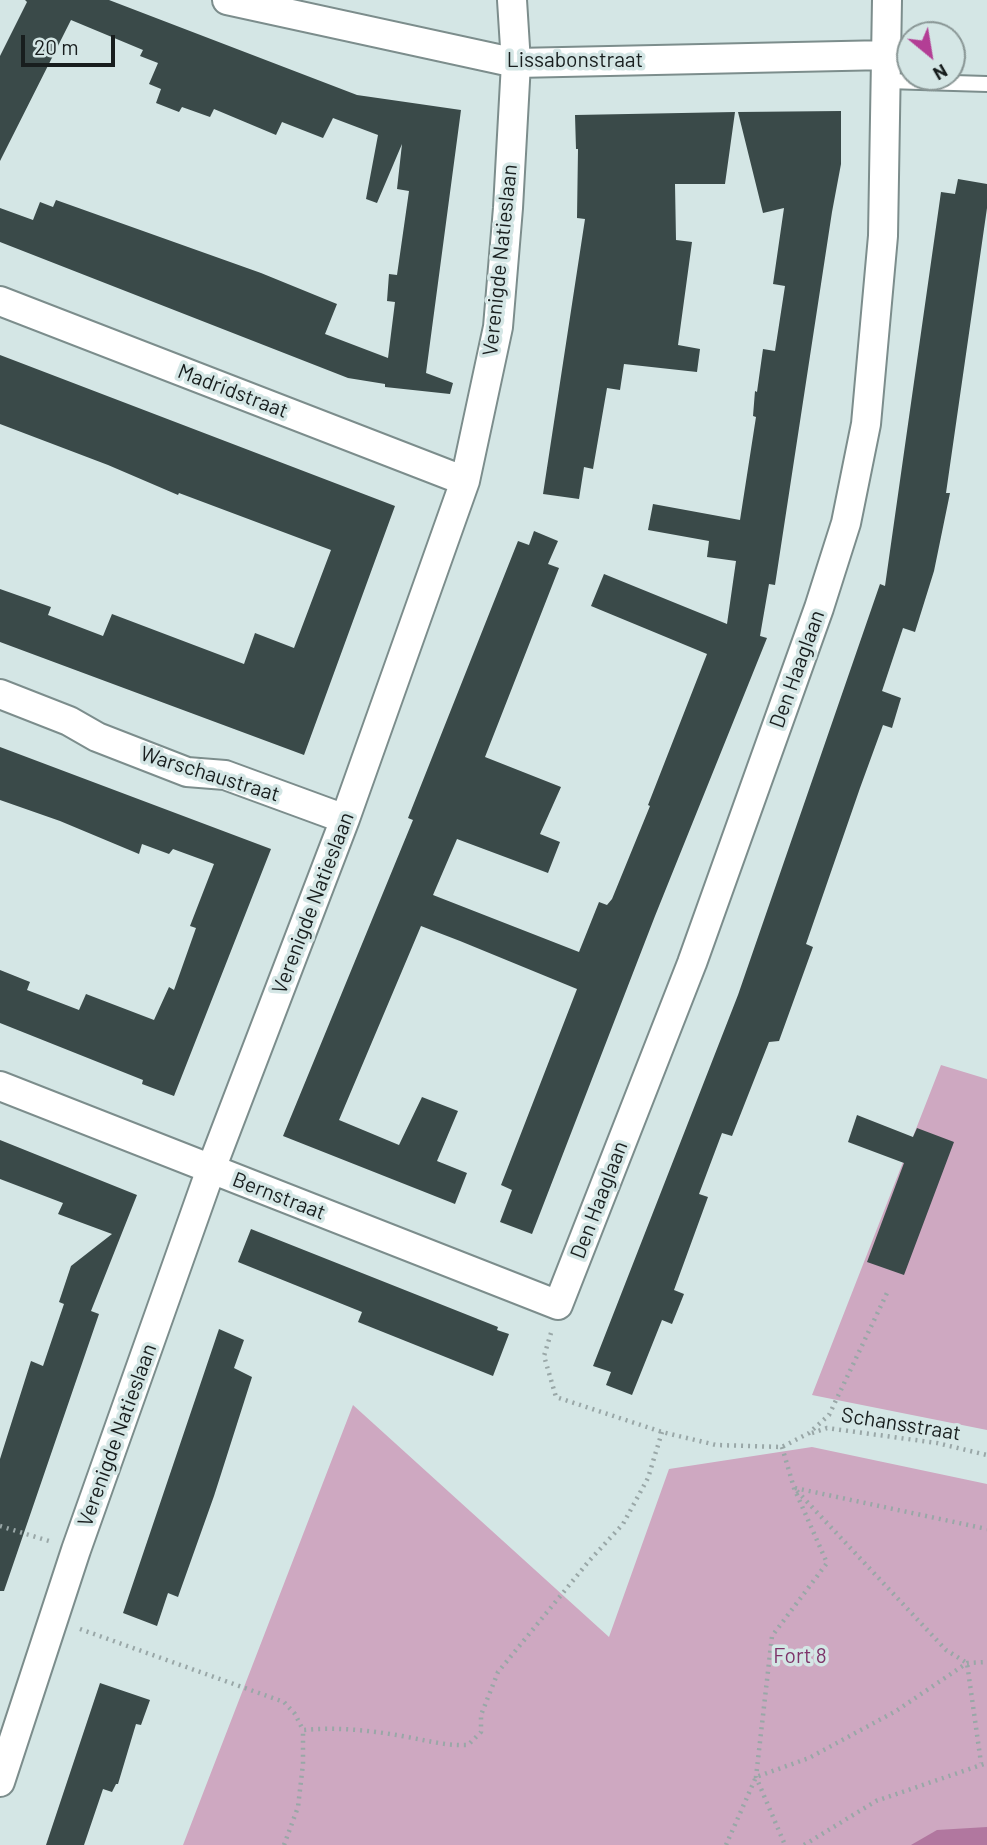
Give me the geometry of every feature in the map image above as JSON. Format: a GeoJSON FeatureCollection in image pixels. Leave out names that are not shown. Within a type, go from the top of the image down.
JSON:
{"type":"FeatureCollection","features":[{"type":"Feature","properties":{"kind":"street","name":"Lissabonstraat"},"geometry":{"type":"LineString","coordinates":[[227,0],[516,63],[887,68]]}},
{"type":"Feature","properties":{"kind":"street","name":"Verenigde Natieslaan"},"geometry":{"type":"LineString","coordinates":[[0,1782],[76,1550],[211,1170],[345,819],[466,481],[498,327],[516,63],[512,0]]}},
{"type":"Feature","properties":{"kind":"street","name":"Den Haaglaan"},"geometry":{"type":"LineString","coordinates":[[558,1305],[692,963],[819,608],[846,523],[866,424],[883,236],[887,0]]}},
{"type":"Feature","properties":{"kind":"street","name":"Madridstraat"},"geometry":{"type":"LineString","coordinates":[[0,301],[466,481]]}},
{"type":"Feature","properties":{"kind":"street","name":"Warschaustraat"},"geometry":{"type":"LineString","coordinates":[[0,694],[69,721],[97,737],[187,772],[225,775],[345,819]]}},
{"type":"Feature","properties":{"kind":"street","name":"Bernstraat"},"geometry":{"type":"LineString","coordinates":[[0,1086],[558,1305]]}},
{"type":"Feature","properties":{"kind":"lane"},"geometry":{"type":"LineString","coordinates":[[887,68],[987,84]]}},
{"type":"Feature","properties":{"kind":"path"},"geometry":{"type":"LineString","coordinates":[[558,1305],[544,1356],[556,1397],[662,1432],[716,1445],[782,1447],[809,1433],[829,1415],[887,1293]]}},
{"type":"Feature","properties":{"kind":"path","name":"Schansstraat"},"geometry":{"type":"LineString","coordinates":[[809,1433],[827,1428],[937,1443],[987,1455]]}},
{"type":"Feature","properties":{"kind":"path"},"geometry":{"type":"LineString","coordinates":[[303,1730],[334,1727],[403,1736],[449,1746],[468,1745],[481,1732],[481,1715],[498,1672],[623,1524],[649,1478],[662,1432]]}},
{"type":"Feature","properties":{"kind":"path"},"geometry":{"type":"LineString","coordinates":[[726,1845],[756,1777],[772,1636],[827,1563],[794,1488],[782,1447]]}},
{"type":"Feature","properties":{"kind":"path"},"geometry":{"type":"LineString","coordinates":[[794,1488],[987,1529]]}},
{"type":"Feature","properties":{"kind":"path"},"geometry":{"type":"LineString","coordinates":[[794,1488],[946,1650],[967,1664],[984,1763],[876,1801],[804,1845]]}},
{"type":"Feature","properties":{"kind":"path"},"geometry":{"type":"LineString","coordinates":[[0,1526],[76,1550]]}},
{"type":"Feature","properties":{"kind":"path"},"geometry":{"type":"LineString","coordinates":[[53,1620],[284,1702],[295,1714],[303,1730],[303,1764],[298,1807],[284,1845]]}},
{"type":"Feature","properties":{"kind":"path"},"geometry":{"type":"LineString","coordinates":[[756,1777],[809,1758],[896,1711],[967,1664],[987,1662]]}},
{"type":"Feature","properties":{"kind":"path"},"geometry":{"type":"LineString","coordinates":[[756,1777],[785,1845]]}},
{"type":"Feature","properties":{"kind":"green space"},"geometry":{"type":"Polygon","coordinates":[[[941,1065],[987,1079],[987,1430],[812,1395],[941,1065]]]}},
{"type":"Feature","properties":{"kind":"green space","name":"Fort 8"},"geometry":{"type":"Polygon","coordinates":[[[353,1405],[609,1637],[669,1469],[812,1447],[987,1484],[987,1845],[183,1845],[353,1405]]]}},
{"type":"Feature","properties":{"kind":"shaded area"},"geometry":{"type":"Polygon","coordinates":[[[987,1827],[987,1845],[911,1845],[937,1830],[987,1827]]]}},
{"type":"Feature","properties":{"kind":"building"},"geometry":{"type":"Polygon","coordinates":[[[25,0],[109,0],[357,95],[461,110],[426,373],[453,383],[450,394],[385,387],[385,384],[348,378],[0,242],[0,208],[33,220],[40,202],[53,207],[56,200],[261,273],[337,304],[325,334],[388,358],[395,302],[387,301],[389,274],[397,275],[409,191],[397,189],[402,144],[377,203],[366,199],[378,135],[333,118],[323,138],[282,122],[276,135],[214,109],[210,117],[182,107],[179,112],[156,103],[161,89],[149,84],[158,63],[140,56],[143,50],[71,20],[0,161],[0,56],[27,2],[25,0]]]}},
{"type":"Feature","properties":{"kind":"building"},"geometry":{"type":"Polygon","coordinates":[[[841,111],[841,164],[775,585],[769,584],[760,636],[767,638],[655,916],[532,1234],[500,1222],[512,1190],[501,1185],[577,989],[460,941],[421,926],[339,1120],[399,1145],[422,1097],[458,1111],[437,1161],[467,1173],[455,1204],[283,1136],[413,820],[408,818],[518,541],[529,545],[534,531],[558,541],[548,564],[559,568],[485,757],[561,787],[540,834],[560,842],[548,873],[457,839],[433,895],[579,952],[599,902],[607,905],[612,899],[707,654],[591,606],[604,574],[727,624],[736,561],[707,557],[709,541],[648,530],[653,504],[740,520],[756,417],[753,416],[755,391],[757,392],[763,349],[775,351],[785,286],[773,284],[784,208],[763,213],[738,112],[841,111]]]}},
{"type":"Feature","properties":{"kind":"building"},"geometry":{"type":"Polygon","coordinates":[[[735,112],[725,184],[675,184],[676,240],[692,242],[678,345],[700,349],[697,372],[624,364],[620,390],[607,388],[593,469],[584,467],[579,499],[543,494],[585,219],[577,218],[578,149],[575,115],[735,112]]]}},
{"type":"Feature","properties":{"kind":"building"},"geometry":{"type":"Polygon","coordinates":[[[958,179],[987,184],[987,208],[946,493],[950,493],[934,571],[915,632],[903,628],[882,691],[901,698],[892,728],[883,725],[860,788],[806,944],[813,947],[779,1041],[769,1042],[732,1136],[722,1133],[699,1194],[708,1197],[674,1290],[684,1294],[672,1324],[662,1320],[632,1395],[606,1385],[611,1372],[593,1366],[738,995],[880,584],[885,586],[941,192],[955,194],[958,179]]]}},
{"type":"Feature","properties":{"kind":"building"},"geometry":{"type":"Polygon","coordinates":[[[0,355],[395,506],[304,755],[0,642],[0,589],[51,607],[48,615],[103,636],[112,614],[244,664],[255,633],[294,648],[331,550],[179,493],[178,495],[0,424],[0,355]]]}},
{"type":"Feature","properties":{"kind":"building"},"geometry":{"type":"Polygon","coordinates":[[[0,747],[271,849],[174,1096],[142,1084],[143,1080],[0,1023],[0,970],[30,982],[27,990],[79,1010],[86,994],[154,1020],[169,987],[174,990],[196,928],[190,926],[214,864],[173,849],[169,854],[142,844],[139,854],[60,821],[0,800],[0,747]]]}},
{"type":"Feature","properties":{"kind":"building"},"geometry":{"type":"Polygon","coordinates":[[[857,1115],[913,1137],[917,1128],[954,1142],[904,1275],[867,1262],[904,1163],[848,1142],[857,1115]]]}},
{"type":"Feature","properties":{"kind":"building"},"geometry":{"type":"Polygon","coordinates":[[[0,1140],[137,1195],[91,1311],[99,1314],[4,1591],[0,1591],[0,1459],[31,1361],[43,1366],[64,1304],[59,1302],[71,1266],[112,1234],[58,1214],[63,1203],[0,1179],[0,1140]]]}},
{"type":"Feature","properties":{"kind":"building"},"geometry":{"type":"Polygon","coordinates":[[[251,1229],[498,1327],[497,1330],[509,1334],[493,1376],[358,1322],[362,1312],[238,1262],[251,1229]]]}},
{"type":"Feature","properties":{"kind":"building"},"geometry":{"type":"Polygon","coordinates":[[[219,1329],[244,1340],[234,1368],[252,1377],[178,1597],[168,1593],[157,1626],[123,1613],[219,1329]]]}},
{"type":"Feature","properties":{"kind":"building"},"geometry":{"type":"Polygon","coordinates":[[[100,1683],[150,1700],[141,1725],[136,1724],[118,1784],[112,1792],[103,1789],[84,1845],[46,1845],[100,1683]]]}}]}
